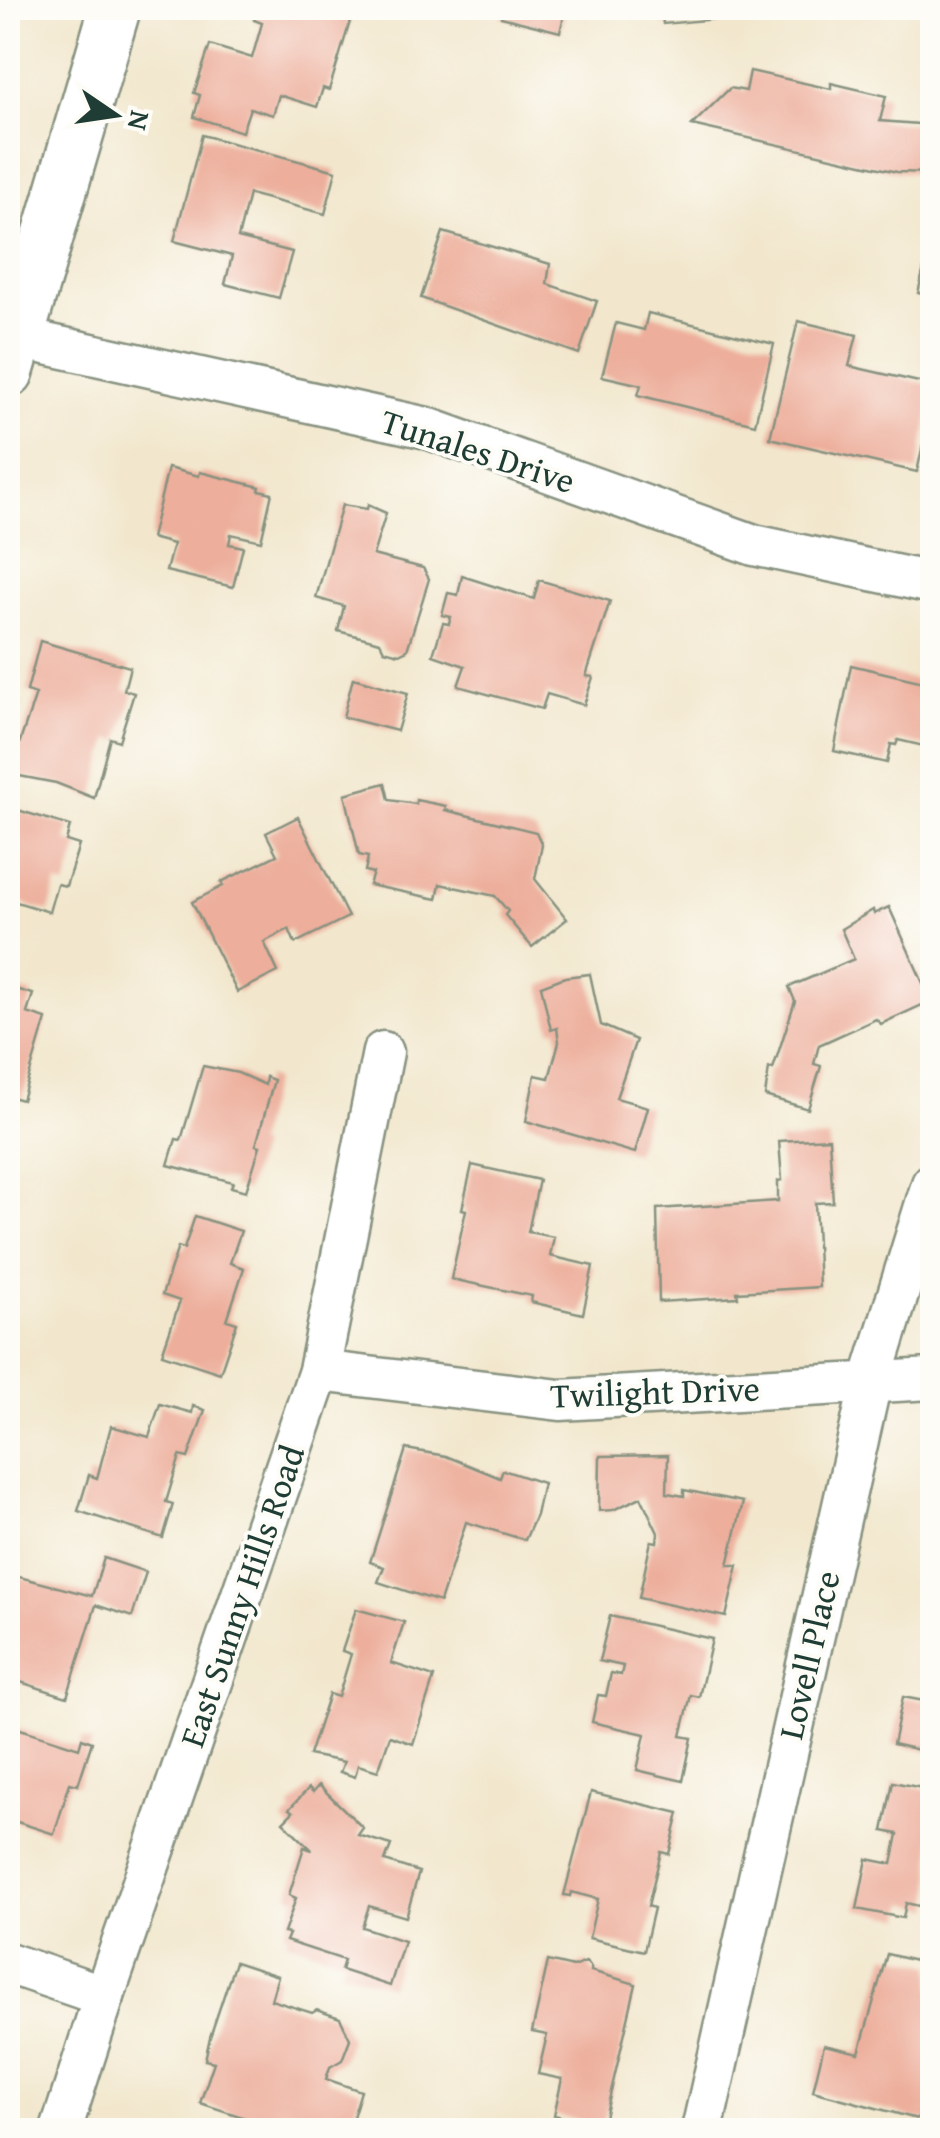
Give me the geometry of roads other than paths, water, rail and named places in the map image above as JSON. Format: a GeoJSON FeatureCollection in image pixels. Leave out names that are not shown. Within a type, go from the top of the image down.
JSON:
{"type":"FeatureCollection","features":[{"type":"Feature","properties":{"kind":"street"},"geometry":{"type":"LineString","coordinates":[[13,355],[116,8]]}},
{"type":"Feature","properties":{"kind":"street","name":"Tunales Drive"},"geometry":{"type":"LineString","coordinates":[[13,355],[427,428],[754,546],[932,583]]}},
{"type":"Feature","properties":{"kind":"street","name":"East Sunny Hills Road"},"geometry":{"type":"LineString","coordinates":[[61,2130],[319,1371],[383,1052]]}},
{"type":"Feature","properties":{"kind":"street","name":"Lovell Place"},"geometry":{"type":"LineString","coordinates":[[702,2130],[872,1382],[932,1184]]}},
{"type":"Feature","properties":{"kind":"street","name":"Twilight Drive"},"geometry":{"type":"LineString","coordinates":[[319,1371],[560,1400],[932,1379]]}},
{"type":"Feature","properties":{"kind":"street"},"geometry":{"type":"LineString","coordinates":[[8,1963],[104,1996]]}}]}
